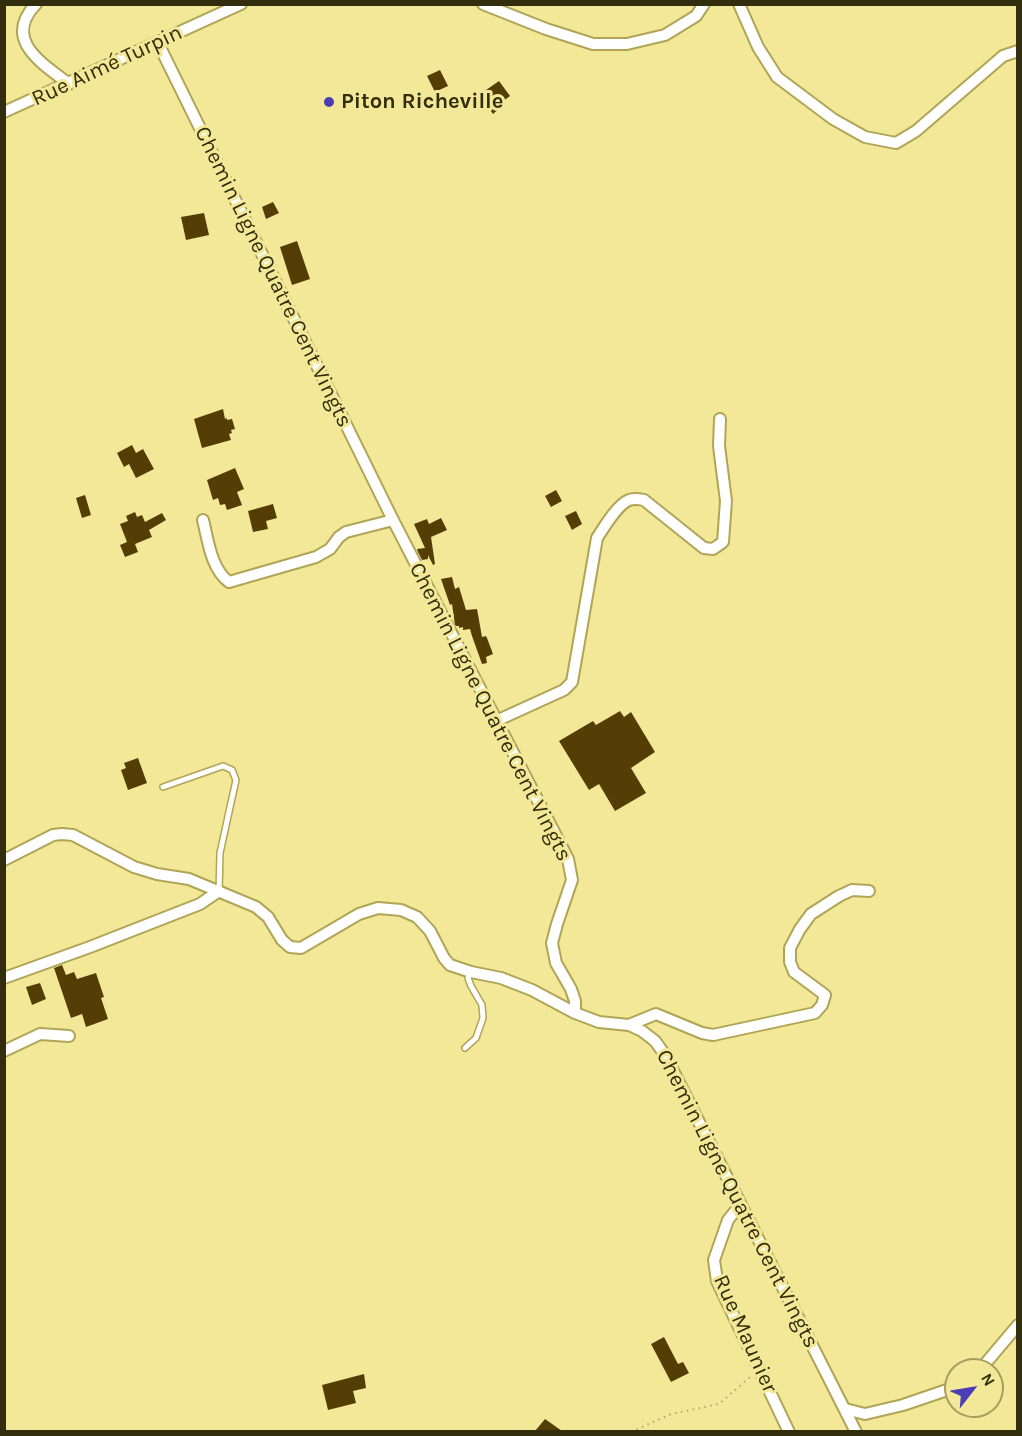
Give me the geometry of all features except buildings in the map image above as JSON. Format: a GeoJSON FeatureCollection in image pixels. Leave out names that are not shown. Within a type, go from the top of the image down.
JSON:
{"type":"FeatureCollection","features":[{"type":"Feature","properties":{"kind":"street"},"geometry":{"type":"LineString","coordinates":[[36,4],[23,25],[28,49],[40,62],[69,84]]}},
{"type":"Feature","properties":{"kind":"street","name":"Rue Aimé Turpin"},"geometry":{"type":"LineString","coordinates":[[4,112],[242,4]]}},
{"type":"Feature","properties":{"kind":"street"},"geometry":{"type":"LineString","coordinates":[[483,4],[546,29],[593,44],[627,44],[665,35],[696,16],[704,4]]}},
{"type":"Feature","properties":{"kind":"street"},"geometry":{"type":"LineString","coordinates":[[739,4],[758,48],[777,77],[833,119],[865,137],[896,143],[916,131],[1003,56],[1017,51]]}},
{"type":"Feature","properties":{"kind":"street","name":"Chemin Ligne Quatre Cent Vingts"},"geometry":{"type":"LineString","coordinates":[[158,43],[393,520],[568,859],[572,880],[552,944],[556,963],[571,989],[575,1001],[575,1013],[599,1022],[629,1025],[655,1041],[665,1054],[856,1431]]}},
{"type":"Feature","properties":{"kind":"street"},"geometry":{"type":"LineString","coordinates":[[496,721],[564,690],[572,681],[597,538],[610,518],[627,500],[636,498],[644,500],[704,548],[713,549],[723,542],[726,501],[719,446],[720,419]]}},
{"type":"Feature","properties":{"kind":"street"},"geometry":{"type":"LineString","coordinates":[[203,520],[215,565],[223,578],[229,582],[316,557],[330,549],[346,532],[393,520]]}},
{"type":"Feature","properties":{"kind":"street"},"geometry":{"type":"LineString","coordinates":[[4,860],[53,835],[73,835],[134,867],[189,879],[256,907],[268,917],[282,940],[290,947],[301,948],[359,914],[378,908],[401,910],[417,917],[430,931],[450,965],[501,978],[532,990],[575,1013]]}},
{"type":"Feature","properties":{"kind":"street"},"geometry":{"type":"LineString","coordinates":[[629,1025],[656,1014],[702,1033],[713,1035],[815,1013],[822,1005],[825,995],[794,972],[790,962],[790,948],[811,915],[852,890],[869,891]]}},
{"type":"Feature","properties":{"kind":"street"},"geometry":{"type":"LineString","coordinates":[[4,978],[200,904],[219,891]]}},
{"type":"Feature","properties":{"kind":"street"},"geometry":{"type":"LineString","coordinates":[[4,1051],[40,1034],[69,1036]]}},
{"type":"Feature","properties":{"kind":"street","name":"Rue Maunier"},"geometry":{"type":"LineString","coordinates":[[740,1205],[728,1220],[714,1260],[717,1281],[789,1431]]}},
{"type":"Feature","properties":{"kind":"street"},"geometry":{"type":"LineString","coordinates":[[990,1358],[1017,1325]]}},
{"type":"Feature","properties":{"kind":"street"},"geometry":{"type":"LineString","coordinates":[[845,1409],[865,1414],[903,1405],[944,1391]]}},
{"type":"Feature","properties":{"kind":"lane"},"geometry":{"type":"LineString","coordinates":[[163,788],[223,766],[232,770],[236,780],[220,853],[219,891]]}},
{"type":"Feature","properties":{"kind":"lane"},"geometry":{"type":"LineString","coordinates":[[465,1048],[476,1038],[483,1018],[482,1005],[468,978],[471,972]]}},
{"type":"Feature","properties":{"kind":"path"},"geometry":{"type":"LineString","coordinates":[[631,1431],[671,1414],[719,1404],[759,1369]]}},
{"type":"Feature","properties":{"kind":"place","name":"Piton Richeville"},"geometry":{"type":"Point","coordinates":[329,102]}}]}
